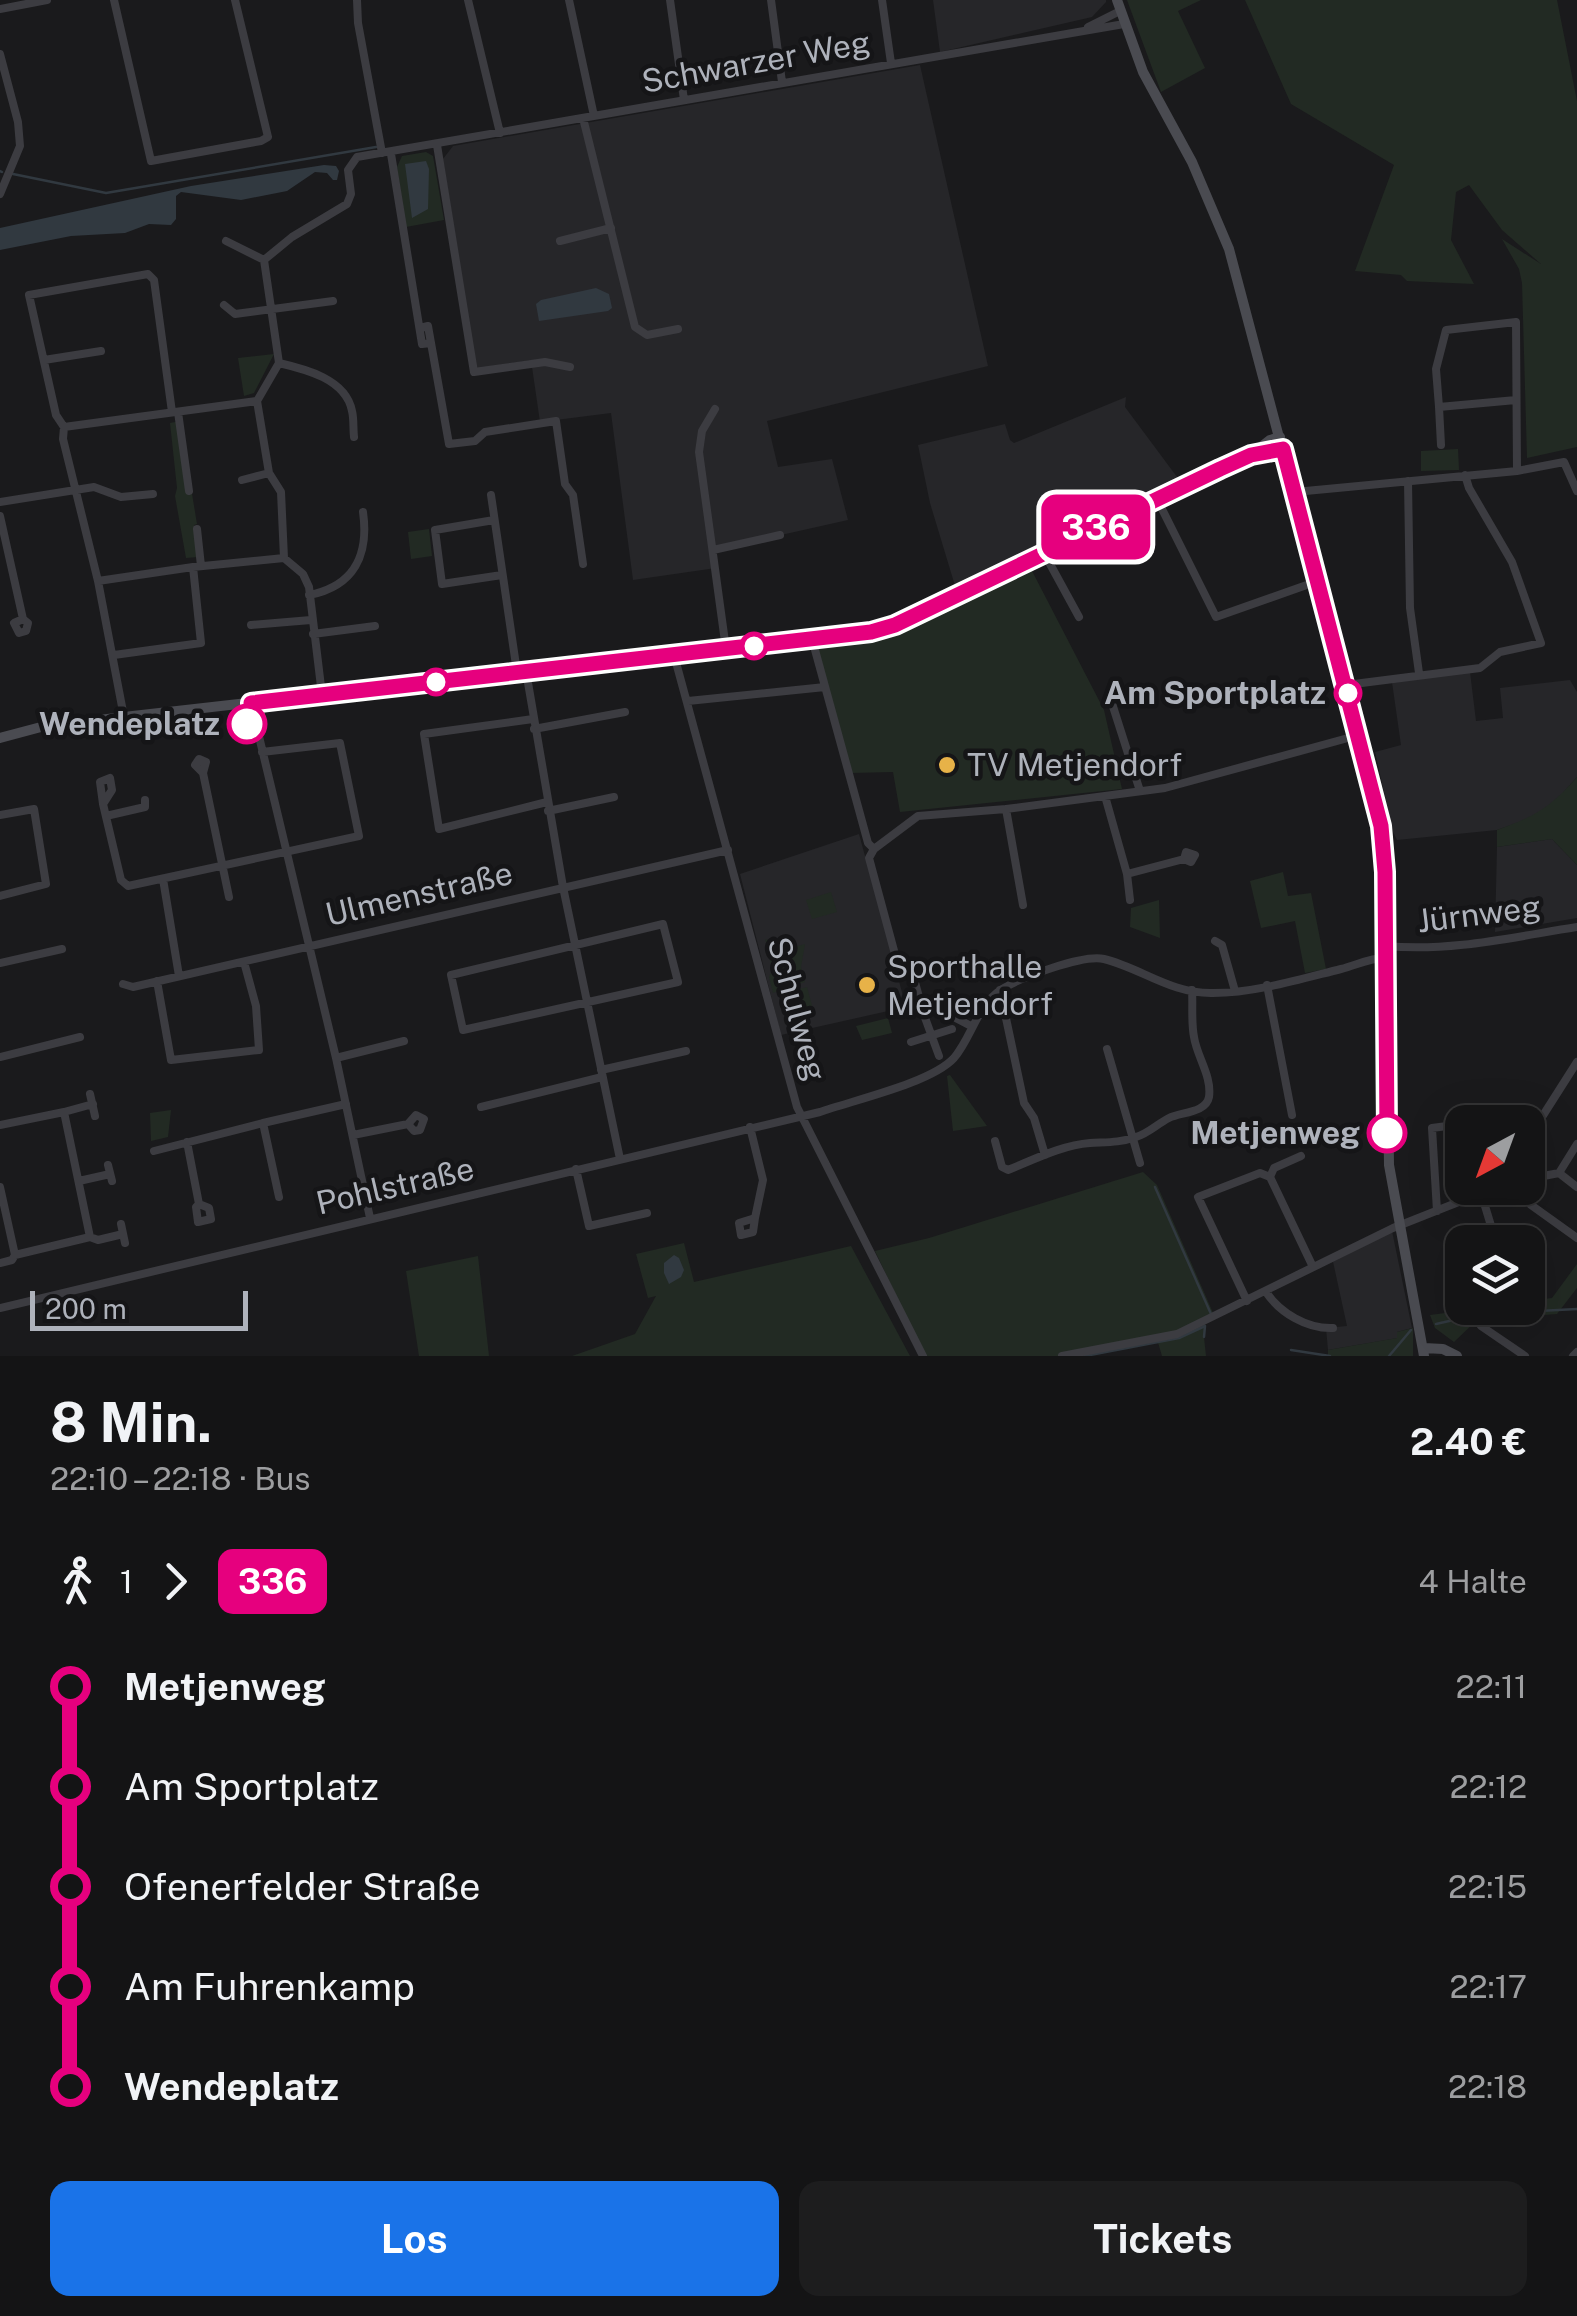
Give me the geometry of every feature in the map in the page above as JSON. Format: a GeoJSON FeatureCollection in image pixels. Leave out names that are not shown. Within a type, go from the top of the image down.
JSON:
{"type":"FeatureCollection","features":[{"type":"Feature","properties":{"kind":"street"},"geometry":{"type":"LineString","coordinates":[[0,10],[46,0]]}},
{"type":"Feature","properties":{"kind":"street"},"geometry":{"type":"LineString","coordinates":[[114,0],[151,161],[268,137],[235,0]]}},
{"type":"Feature","properties":{"kind":"street"},"geometry":{"type":"LineString","coordinates":[[358,0],[358,24],[420,328],[428,326],[449,444],[475,441],[486,432],[556,421],[565,484],[573,494],[583,564]]}},
{"type":"Feature","properties":{"kind":"street"},"geometry":{"type":"LineString","coordinates":[[468,0],[500,133]]}},
{"type":"Feature","properties":{"kind":"street"},"geometry":{"type":"LineString","coordinates":[[569,0],[594,116]]}},
{"type":"Feature","properties":{"kind":"street"},"geometry":{"type":"LineString","coordinates":[[670,0],[684,100]]}},
{"type":"Feature","properties":{"kind":"street"},"geometry":{"type":"LineString","coordinates":[[771,0],[782,82]]}},
{"type":"Feature","properties":{"kind":"street"},"geometry":{"type":"LineString","coordinates":[[882,0],[890,63]]}},
{"type":"Feature","properties":{"kind":"street"},"geometry":{"type":"LineString","coordinates":[[1121,13],[1143,72],[1192,162],[1224,236],[1359,735],[1381,826],[1387,1137],[1400,1225],[1424,1352],[1438,1348],[1457,1356]]}},
{"type":"Feature","properties":{"kind":"street","name":"Schwarzer Weg"},"geometry":{"type":"LineString","coordinates":[[264,260],[292,237],[347,204],[351,194],[348,170],[358,157],[1084,29],[1121,13]]}},
{"type":"Feature","properties":{"kind":"street"},"geometry":{"type":"LineString","coordinates":[[0,54],[18,122],[20,146],[0,194]]}},
{"type":"Feature","properties":{"kind":"street"},"geometry":{"type":"LineString","coordinates":[[583,118],[636,327],[647,334],[678,330]]}},
{"type":"Feature","properties":{"kind":"street"},"geometry":{"type":"LineString","coordinates":[[436,145],[471,368],[480,374],[545,362],[570,368]]}},
{"type":"Feature","properties":{"kind":"street"},"geometry":{"type":"LineString","coordinates":[[560,242],[611,228]]}},
{"type":"Feature","properties":{"kind":"street"},"geometry":{"type":"LineString","coordinates":[[226,241],[264,260],[279,363],[258,401],[270,474],[281,492],[284,558]]}},
{"type":"Feature","properties":{"kind":"street"},"geometry":{"type":"LineString","coordinates":[[124,717],[98,580],[63,439],[64,427],[56,415],[29,299],[31,292],[148,274],[154,280],[189,491]]}},
{"type":"Feature","properties":{"kind":"street"},"geometry":{"type":"LineString","coordinates":[[224,305],[235,314],[333,301]]}},
{"type":"Feature","properties":{"kind":"street"},"geometry":{"type":"LineString","coordinates":[[229,327],[235,314]]}},
{"type":"Feature","properties":{"kind":"street"},"geometry":{"type":"LineString","coordinates":[[1441,445],[1436,369],[1446,330],[1516,322],[1517,471]]}},
{"type":"Feature","properties":{"kind":"street"},"geometry":{"type":"LineString","coordinates":[[44,360],[101,351]]}},
{"type":"Feature","properties":{"kind":"street"},"geometry":{"type":"LineString","coordinates":[[279,363],[307,369],[338,389],[352,410],[354,436]]}},
{"type":"Feature","properties":{"kind":"street"},"geometry":{"type":"LineString","coordinates":[[1439,406],[1516,400]]}},
{"type":"Feature","properties":{"kind":"street"},"geometry":{"type":"LineString","coordinates":[[64,427],[258,401]]}},
{"type":"Feature","properties":{"kind":"street"},"geometry":{"type":"LineString","coordinates":[[715,409],[702,432],[699,452],[726,649]]}},
{"type":"Feature","properties":{"kind":"street"},"geometry":{"type":"LineString","coordinates":[[0,738],[42,727],[124,717],[871,632],[895,625],[1251,455],[1270,440],[1281,443]]}},
{"type":"Feature","properties":{"kind":"street"},"geometry":{"type":"LineString","coordinates":[[1295,492],[1517,471],[1564,462],[1577,491]]}},
{"type":"Feature","properties":{"kind":"street"},"geometry":{"type":"LineString","coordinates":[[242,480],[270,474]]}},
{"type":"Feature","properties":{"kind":"street"},"geometry":{"type":"LineString","coordinates":[[1346,686],[1480,668],[1500,652],[1540,643],[1541,636],[1512,562],[1465,475]]}},
{"type":"Feature","properties":{"kind":"street"},"geometry":{"type":"LineString","coordinates":[[1408,481],[1410,608],[1418,674]]}},
{"type":"Feature","properties":{"kind":"street"},"geometry":{"type":"LineString","coordinates":[[0,502],[94,487],[121,497],[153,494]]}},
{"type":"Feature","properties":{"kind":"street"},"geometry":{"type":"LineString","coordinates":[[490,496],[562,887],[620,1159]]}},
{"type":"Feature","properties":{"kind":"street"},"geometry":{"type":"LineString","coordinates":[[1157,498],[1216,617],[1318,581]]}},
{"type":"Feature","properties":{"kind":"street"},"geometry":{"type":"LineString","coordinates":[[309,595],[334,585],[359,562],[365,548],[363,512]]}},
{"type":"Feature","properties":{"kind":"street"},"geometry":{"type":"LineString","coordinates":[[0,516],[23,619]]}},
{"type":"Feature","properties":{"kind":"street"},"geometry":{"type":"LineString","coordinates":[[494,520],[435,530],[442,584],[502,574]]}},
{"type":"Feature","properties":{"kind":"street"},"geometry":{"type":"LineString","coordinates":[[114,655],[201,643],[197,529]]}},
{"type":"Feature","properties":{"kind":"street"},"geometry":{"type":"LineString","coordinates":[[714,550],[780,535]]}},
{"type":"Feature","properties":{"kind":"street"},"geometry":{"type":"LineString","coordinates":[[1044,553],[1079,617]]}},
{"type":"Feature","properties":{"kind":"street"},"geometry":{"type":"LineString","coordinates":[[98,580],[284,558],[303,574],[309,595],[322,695]]}},
{"type":"Feature","properties":{"kind":"street"},"geometry":{"type":"LineString","coordinates":[[251,625],[311,620]]}},
{"type":"Feature","properties":{"kind":"street"},"geometry":{"type":"LineString","coordinates":[[313,634],[376,626]]}},
{"type":"Feature","properties":{"kind":"street"},"geometry":{"type":"LineString","coordinates":[[812,639],[868,843],[874,849]]}},
{"type":"Feature","properties":{"kind":"street","name":"Schulweg"},"geometry":{"type":"LineString","coordinates":[[674,655],[779,1045],[802,1115],[923,1356]]}},
{"type":"Feature","properties":{"kind":"street"},"geometry":{"type":"LineString","coordinates":[[688,701],[824,687]]}},
{"type":"Feature","properties":{"kind":"street"},"geometry":{"type":"LineString","coordinates":[[1109,694],[1140,791]]}},
{"type":"Feature","properties":{"kind":"street"},"geometry":{"type":"LineString","coordinates":[[251,703],[310,945],[370,1218]]}},
{"type":"Feature","properties":{"kind":"street"},"geometry":{"type":"LineString","coordinates":[[614,796],[439,829],[424,734],[625,712]]}},
{"type":"Feature","properties":{"kind":"street"},"geometry":{"type":"LineString","coordinates":[[899,969],[869,858],[874,849],[918,816],[1165,788],[1359,735]]}},
{"type":"Feature","properties":{"kind":"street"},"geometry":{"type":"LineString","coordinates":[[104,804],[124,884],[164,879],[359,836],[340,743],[262,752]]}},
{"type":"Feature","properties":{"kind":"street"},"geometry":{"type":"LineString","coordinates":[[203,773],[229,897]]}},
{"type":"Feature","properties":{"kind":"street"},"geometry":{"type":"LineString","coordinates":[[1105,796],[1127,874],[1130,900]]}},
{"type":"Feature","properties":{"kind":"street"},"geometry":{"type":"LineString","coordinates":[[106,816],[145,808],[145,800]]}},
{"type":"Feature","properties":{"kind":"street"},"geometry":{"type":"LineString","coordinates":[[0,815],[34,809],[46,884],[0,896]]}},
{"type":"Feature","properties":{"kind":"street"},"geometry":{"type":"LineString","coordinates":[[1006,809],[1023,905]]}},
{"type":"Feature","properties":{"kind":"street","name":"Ulmenstraße"},"geometry":{"type":"LineString","coordinates":[[122,984],[133,987],[728,850]]}},
{"type":"Feature","properties":{"kind":"street"},"geometry":{"type":"LineString","coordinates":[[1127,874],[1184,859]]}},
{"type":"Feature","properties":{"kind":"street"},"geometry":{"type":"LineString","coordinates":[[164,879],[179,976]]}},
{"type":"Feature","properties":{"kind":"street"},"geometry":{"type":"LineString","coordinates":[[664,924],[678,982],[463,1030],[452,974],[574,946],[664,924]]}},
{"type":"Feature","properties":{"kind":"street","name":"Jürnweg"},"geometry":{"type":"LineString","coordinates":[[1386,946],[1426,949],[1471,945],[1577,927]]}},
{"type":"Feature","properties":{"kind":"street"},"geometry":{"type":"LineString","coordinates":[[1215,940],[1222,945],[1235,992]]}},
{"type":"Feature","properties":{"kind":"street"},"geometry":{"type":"LineString","coordinates":[[0,962],[62,949]]}},
{"type":"Feature","properties":{"kind":"street"},"geometry":{"type":"LineString","coordinates":[[1044,1155],[1034,1118],[1024,1103],[1000,990],[1053,969],[1098,958],[1153,980],[1210,993],[1235,992],[1386,958]]}},
{"type":"Feature","properties":{"kind":"street"},"geometry":{"type":"LineString","coordinates":[[157,981],[171,1060],[259,1050],[256,1006],[244,962]]}},
{"type":"Feature","properties":{"kind":"street"},"geometry":{"type":"LineString","coordinates":[[912,968],[918,1004],[926,1003],[971,1026]]}},
{"type":"Feature","properties":{"kind":"street"},"geometry":{"type":"LineString","coordinates":[[1267,984],[1292,1115]]}},
{"type":"Feature","properties":{"kind":"street","name":"Pohlstraße"},"geometry":{"type":"LineString","coordinates":[[0,1308],[802,1115],[934,1074],[954,1058],[971,1026],[1000,990]]}},
{"type":"Feature","properties":{"kind":"street"},"geometry":{"type":"LineString","coordinates":[[995,1141],[1002,1167],[1008,1170],[1089,1143],[1106,1145],[1133,1138],[1170,1118],[1204,1106],[1209,1098],[1204,1059],[1193,1035],[1192,990]]}},
{"type":"Feature","properties":{"kind":"street"},"geometry":{"type":"LineString","coordinates":[[924,1015],[939,1056]]}},
{"type":"Feature","properties":{"kind":"street"},"geometry":{"type":"LineString","coordinates":[[911,1042],[952,1029]]}},
{"type":"Feature","properties":{"kind":"street"},"geometry":{"type":"LineString","coordinates":[[0,1056],[80,1037]]}},
{"type":"Feature","properties":{"kind":"street"},"geometry":{"type":"LineString","coordinates":[[336,1058],[404,1041]]}},
{"type":"Feature","properties":{"kind":"street"},"geometry":{"type":"LineString","coordinates":[[1106,1048],[1140,1163]]}},
{"type":"Feature","properties":{"kind":"street"},"geometry":{"type":"LineString","coordinates":[[481,1107],[686,1051]]}},
{"type":"Feature","properties":{"kind":"street"},"geometry":{"type":"LineString","coordinates":[[1545,1112],[1577,1062]]}},
{"type":"Feature","properties":{"kind":"street"},"geometry":{"type":"LineString","coordinates":[[0,1126],[64,1112],[91,1099],[96,1116]]}},
{"type":"Feature","properties":{"kind":"street"},"geometry":{"type":"LineString","coordinates":[[154,1151],[346,1104]]}},
{"type":"Feature","properties":{"kind":"street"},"geometry":{"type":"LineString","coordinates":[[64,1112],[90,1237]]}},
{"type":"Feature","properties":{"kind":"street"},"geometry":{"type":"LineString","coordinates":[[263,1123],[279,1197]]}},
{"type":"Feature","properties":{"kind":"street"},"geometry":{"type":"LineString","coordinates":[[353,1136],[408,1124]]}},
{"type":"Feature","properties":{"kind":"street"},"geometry":{"type":"LineString","coordinates":[[1437,1212],[1432,1128],[1445,1126]]}},
{"type":"Feature","properties":{"kind":"street"},"geometry":{"type":"LineString","coordinates":[[750,1127],[762,1180],[755,1218]]}},
{"type":"Feature","properties":{"kind":"street"},"geometry":{"type":"LineString","coordinates":[[187,1142],[200,1204]]}},
{"type":"Feature","properties":{"kind":"street"},"geometry":{"type":"LineString","coordinates":[[1558,1174],[1577,1144]]}},
{"type":"Feature","properties":{"kind":"street"},"geometry":{"type":"LineString","coordinates":[[1270,1177],[1274,1168],[1301,1156]]}},
{"type":"Feature","properties":{"kind":"street"},"geometry":{"type":"LineString","coordinates":[[576,1169],[589,1226],[647,1213]]}},
{"type":"Feature","properties":{"kind":"street"},"geometry":{"type":"LineString","coordinates":[[80,1181],[110,1173]]}},
{"type":"Feature","properties":{"kind":"street"},"geometry":{"type":"LineString","coordinates":[[1247,1301],[1198,1197],[1260,1173],[1270,1177],[1313,1267]]}},
{"type":"Feature","properties":{"kind":"street"},"geometry":{"type":"LineString","coordinates":[[1545,1176],[1558,1174],[1577,1187]]}},
{"type":"Feature","properties":{"kind":"street"},"geometry":{"type":"LineString","coordinates":[[0,1189],[14,1255],[12,1260],[0,1263]]}},
{"type":"Feature","properties":{"kind":"street"},"geometry":{"type":"LineString","coordinates":[[1062,1356],[1177,1334],[1400,1225],[1453,1205]]}},
{"type":"Feature","properties":{"kind":"street"},"geometry":{"type":"LineString","coordinates":[[1531,1205],[1577,1238]]}},
{"type":"Feature","properties":{"kind":"street"},"geometry":{"type":"LineString","coordinates":[[90,1237],[98,1240],[123,1234]]}},
{"type":"Feature","properties":{"kind":"street"},"geometry":{"type":"LineString","coordinates":[[14,1255],[90,1237]]}},
{"type":"Feature","properties":{"kind":"street"},"geometry":{"type":"LineString","coordinates":[[1266,1292],[1272,1302],[1300,1322],[1333,1328]]}},
{"type":"Feature","properties":{"kind":"street"},"geometry":{"type":"LineString","coordinates":[[1482,1326],[1524,1356]]}},
{"type":"Feature","properties":{"kind":"shaded area"},"geometry":{"type":"Polygon","coordinates":[[[933,0],[1106,2],[1092,17],[940,52],[933,0]]]}},
{"type":"Feature","properties":{"kind":"shaded area"},"geometry":{"type":"Polygon","coordinates":[[[1127,0],[1201,0],[1178,11],[1205,68],[1161,92],[1127,0]]]}},
{"type":"Feature","properties":{"kind":"shaded area"},"geometry":{"type":"Polygon","coordinates":[[[1245,0],[1557,0],[1577,101],[1577,447],[1527,458],[1522,283],[1519,269],[1502,239],[1541,264],[1502,230],[1469,185],[1456,192],[1451,240],[1474,284],[1407,281],[1401,275],[1355,271],[1394,165],[1291,104],[1245,0]]]}},
{"type":"Feature","properties":{"kind":"shaded area"},"geometry":{"type":"Polygon","coordinates":[[[920,65],[988,366],[767,421],[778,467],[832,459],[848,520],[714,550],[716,568],[633,580],[611,413],[540,422],[531,360],[476,369],[443,159],[453,146],[920,65]]]}},
{"type":"Feature","properties":{"kind":"shaded area"},"geometry":{"type":"Polygon","coordinates":[[[426,152],[433,156],[444,220],[406,227],[397,167],[402,156],[426,152]]]}},
{"type":"Feature","properties":{"kind":"shaded area"},"geometry":{"type":"Polygon","coordinates":[[[426,161],[428,209],[412,218],[405,164],[426,161]]]}},
{"type":"Feature","properties":{"kind":"shaded area"},"geometry":{"type":"Polygon","coordinates":[[[336,166],[337,180],[327,173],[315,172],[287,191],[241,200],[181,192],[176,196],[176,219],[171,225],[149,224],[125,233],[71,236],[0,250],[0,228],[191,186],[336,166]]]}},
{"type":"Feature","properties":{"kind":"shaded area"},"geometry":{"type":"Polygon","coordinates":[[[596,288],[609,294],[612,308],[608,311],[539,321],[536,304],[541,300],[596,288]]]}},
{"type":"Feature","properties":{"kind":"shaded area"},"geometry":{"type":"Polygon","coordinates":[[[274,354],[254,393],[244,396],[238,358],[274,354]]]}},
{"type":"Feature","properties":{"kind":"shaded area"},"geometry":{"type":"Polygon","coordinates":[[[1126,397],[1125,407],[1180,481],[956,589],[930,503],[918,445],[1005,424],[1014,443],[1126,397]]]}},
{"type":"Feature","properties":{"kind":"shaded area"},"geometry":{"type":"Polygon","coordinates":[[[180,421],[197,524],[194,525],[198,557],[186,558],[175,496],[170,423],[180,421]]]}},
{"type":"Feature","properties":{"kind":"shaded area"},"geometry":{"type":"Polygon","coordinates":[[[1458,449],[1459,470],[1421,471],[1421,451],[1458,449]]]}},
{"type":"Feature","properties":{"kind":"shaded area"},"geometry":{"type":"Polygon","coordinates":[[[429,529],[432,556],[411,559],[408,532],[429,529]]]}},
{"type":"Feature","properties":{"kind":"shaded area"},"geometry":{"type":"Polygon","coordinates":[[[1031,569],[1104,710],[1122,789],[900,812],[893,772],[851,773],[818,648],[887,636],[1031,569]]]}},
{"type":"Feature","properties":{"kind":"shaded area"},"geometry":{"type":"Polygon","coordinates":[[[1470,672],[1476,721],[1503,718],[1500,688],[1570,680],[1577,692],[1577,777],[1555,802],[1532,818],[1497,830],[1397,840],[1375,752],[1401,745],[1392,682],[1470,672]]]}},
{"type":"Feature","properties":{"kind":"shaded area"},"geometry":{"type":"Polygon","coordinates":[[[1577,777],[1577,865],[1552,839],[1497,847],[1497,830],[1541,810],[1577,777]]]}},
{"type":"Feature","properties":{"kind":"shaded area"},"geometry":{"type":"Polygon","coordinates":[[[859,834],[906,1007],[781,1035],[740,874],[859,834]]]}},
{"type":"Feature","properties":{"kind":"shaded area"},"geometry":{"type":"Polygon","coordinates":[[[1552,839],[1577,865],[1577,918],[1495,932],[1497,847],[1552,839]]]}},
{"type":"Feature","properties":{"kind":"shaded area"},"geometry":{"type":"Polygon","coordinates":[[[1283,872],[1288,896],[1311,893],[1326,969],[1305,973],[1295,921],[1261,928],[1250,881],[1283,872]]]}},
{"type":"Feature","properties":{"kind":"shaded area"},"geometry":{"type":"Polygon","coordinates":[[[831,892],[837,912],[812,919],[806,900],[831,892]]]}},
{"type":"Feature","properties":{"kind":"shaded area"},"geometry":{"type":"Polygon","coordinates":[[[1159,900],[1160,938],[1130,927],[1131,908],[1159,900]]]}},
{"type":"Feature","properties":{"kind":"shaded area"},"geometry":{"type":"Polygon","coordinates":[[[765,939],[791,948],[805,944],[801,967],[805,982],[773,993],[765,939]]]}},
{"type":"Feature","properties":{"kind":"shaded area"},"geometry":{"type":"Polygon","coordinates":[[[807,987],[814,1013],[788,1020],[780,994],[807,987]]]}},
{"type":"Feature","properties":{"kind":"shaded area"},"geometry":{"type":"Polygon","coordinates":[[[888,1018],[892,1033],[862,1040],[856,1026],[888,1018]]]}},
{"type":"Feature","properties":{"kind":"shaded area"},"geometry":{"type":"Polygon","coordinates":[[[947,1076],[987,1126],[953,1131],[947,1076]]]}},
{"type":"Feature","properties":{"kind":"shaded area"},"geometry":{"type":"Polygon","coordinates":[[[171,1110],[168,1137],[151,1141],[150,1113],[171,1110]]]}},
{"type":"Feature","properties":{"kind":"shaded area"},"geometry":{"type":"Polygon","coordinates":[[[1143,1172],[1157,1185],[1214,1315],[1206,1319],[1206,1356],[1162,1356],[1157,1339],[1063,1356],[925,1356],[875,1251],[1143,1172]]]}},
{"type":"Feature","properties":{"kind":"shaded area"},"geometry":{"type":"Polygon","coordinates":[[[1392,1231],[1412,1328],[1397,1332],[1398,1338],[1328,1350],[1326,1328],[1347,1326],[1332,1257],[1392,1231]]]}},
{"type":"Feature","properties":{"kind":"shaded area"},"geometry":{"type":"Polygon","coordinates":[[[684,1243],[694,1282],[851,1246],[910,1356],[572,1356],[635,1334],[656,1296],[648,1298],[636,1254],[684,1243]]]}},
{"type":"Feature","properties":{"kind":"shaded area"},"geometry":{"type":"Polygon","coordinates":[[[674,1255],[684,1270],[681,1277],[669,1284],[664,1263],[674,1255]]]}},
{"type":"Feature","properties":{"kind":"shaded area"},"geometry":{"type":"Polygon","coordinates":[[[478,1256],[489,1356],[419,1356],[406,1271],[478,1256]]]}},
{"type":"Feature","properties":{"kind":"shaded area"},"geometry":{"type":"Polygon","coordinates":[[[1577,1264],[1577,1288],[1557,1314],[1545,1315],[1545,1299],[1552,1298],[1577,1264]]]}},
{"type":"Feature","properties":{"kind":"shaded area"},"geometry":{"type":"Polygon","coordinates":[[[1445,1313],[1445,1325],[1472,1325],[1454,1342],[1435,1328],[1430,1315],[1445,1313]]]}},
{"type":"Feature","properties":{"kind":"shaded area"},"geometry":{"type":"Polygon","coordinates":[[[1413,1328],[1413,1356],[1328,1356],[1328,1350],[1397,1338],[1397,1332],[1413,1328]]]}},
{"type":"Feature","properties":{"kind":"waterway"},"geometry":{"type":"LineString","coordinates":[[13,174],[106,193],[376,147]]}},
{"type":"Feature","properties":{"kind":"waterway"},"geometry":{"type":"LineString","coordinates":[[1155,1187],[1211,1314]]}},
{"type":"Feature","properties":{"kind":"waterway"},"geometry":{"type":"LineString","coordinates":[[1436,1324],[1480,1314],[1577,1309]]}},
{"type":"Feature","properties":{"kind":"waterway"},"geometry":{"type":"LineString","coordinates":[[1085,1356],[1179,1338],[1205,1326],[1204,1337]]}},
{"type":"Feature","properties":{"kind":"waterway"},"geometry":{"type":"LineString","coordinates":[[1389,1356],[1411,1330]]}},
{"type":"Feature","properties":{"kind":"waterway"},"geometry":{"type":"LineString","coordinates":[[1291,1350],[1330,1356]]}},
{"type":"Feature","properties":{"kind":"bus line","name":"336"},"geometry":{"type":"LineString","coordinates":[[247,724],[255,723],[251,703],[883,629],[1251,455],[1283,449],[1381,826],[1385,872],[1387,1133]]}},
{"type":"Feature","properties":{"kind":"place","name":"Am Sportplatz"},"geometry":{"type":"Point","coordinates":[1348,693]}},
{"type":"Feature","properties":{"kind":"place","name":"Wendeplatz"},"geometry":{"type":"Point","coordinates":[247,724]}},
{"type":"Feature","properties":{"kind":"place","name":"TV Metjendorf"},"geometry":{"type":"Point","coordinates":[947,765]}},
{"type":"Feature","properties":{"kind":"place","name":"Sporthalle Metjendorf"},"geometry":{"type":"Point","coordinates":[867,985]}},
{"type":"Feature","properties":{"kind":"place","name":"Metjenweg"},"geometry":{"type":"Point","coordinates":[1387,1133]}}]}
